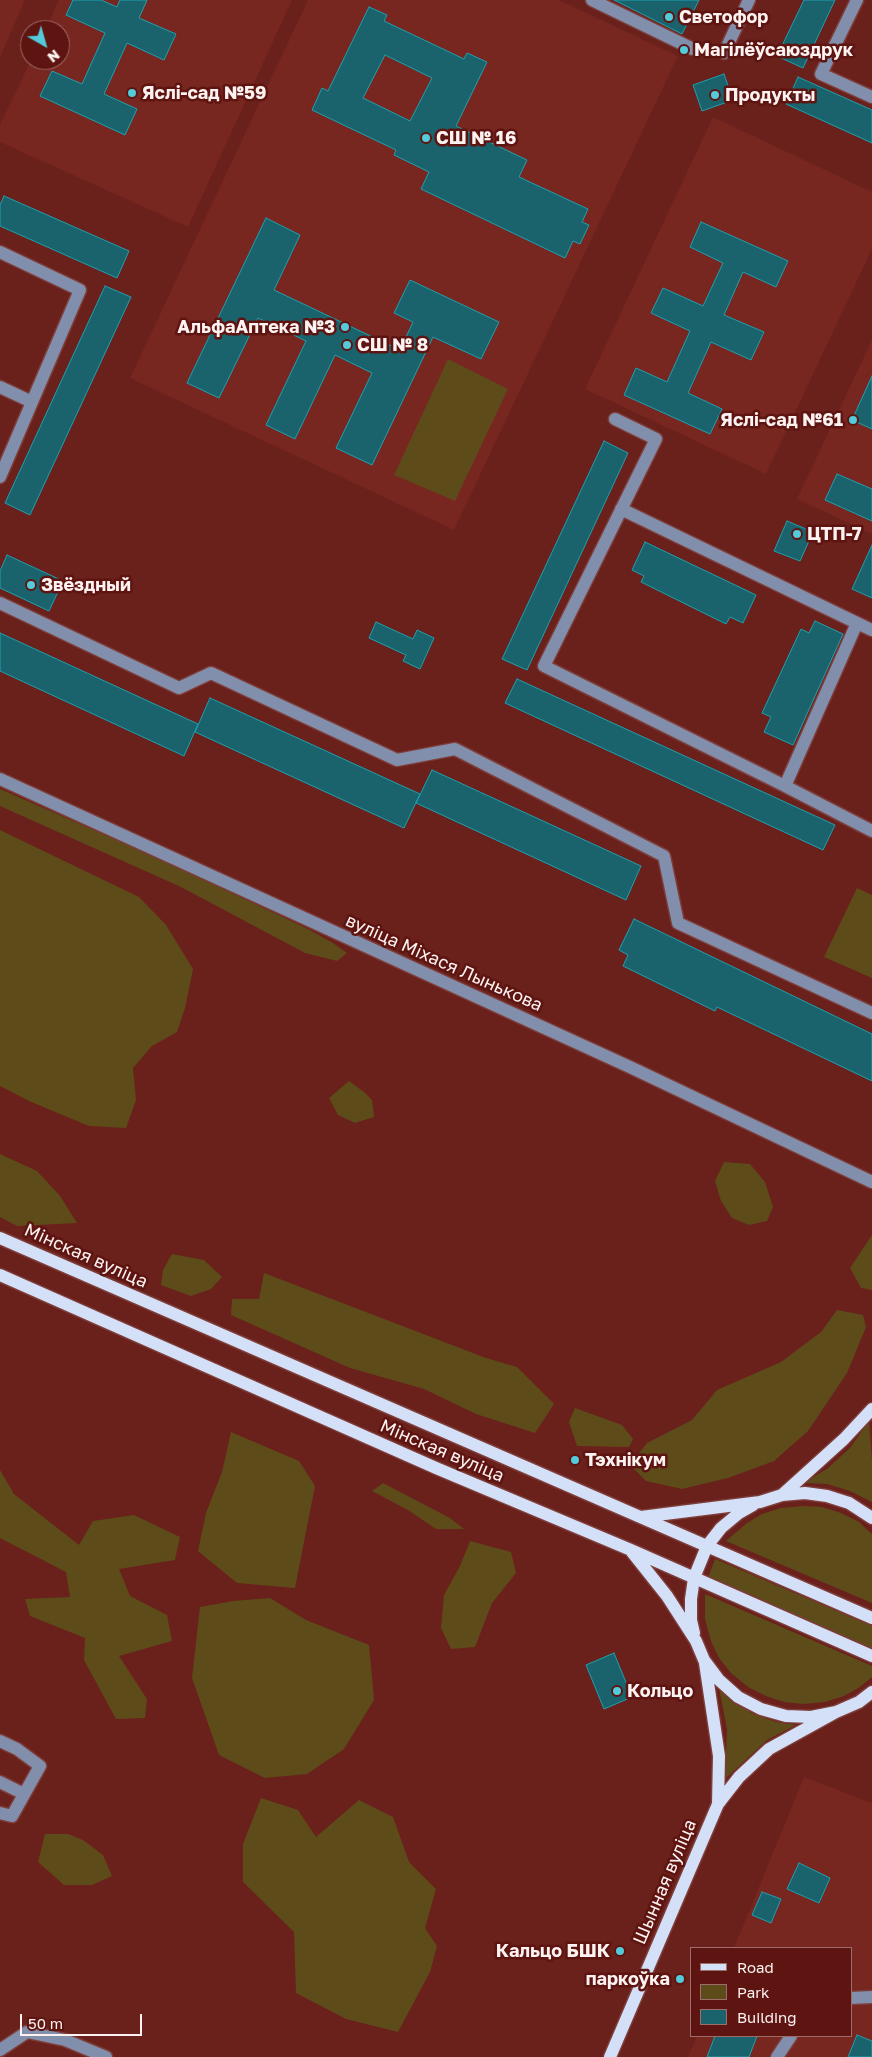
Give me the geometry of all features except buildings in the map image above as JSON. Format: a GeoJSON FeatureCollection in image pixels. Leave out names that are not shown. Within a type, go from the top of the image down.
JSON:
{"type":"FeatureCollection","features":[{"type":"Feature","properties":{"kind":"main road","name":"Мінская вуліца"},"geometry":{"type":"LineString","coordinates":[[0,1238],[872,1618]]}},
{"type":"Feature","properties":{"kind":"main road","name":"Мінская вуліца"},"geometry":{"type":"LineString","coordinates":[[0,1275],[436,1468],[631,1550],[872,1656]]}},
{"type":"Feature","properties":{"kind":"main road"},"geometry":{"type":"LineString","coordinates":[[782,1495],[844,1439],[872,1409]]}},
{"type":"Feature","properties":{"kind":"main road"},"geometry":{"type":"LineString","coordinates":[[872,1518],[849,1503],[828,1496],[805,1493],[782,1495],[760,1502],[739,1513],[722,1528],[707,1546],[694,1578],[690,1599],[691,1620],[696,1641],[704,1660],[719,1680],[738,1697],[761,1709],[786,1716],[811,1717],[836,1712],[859,1702],[872,1699]]}},
{"type":"Feature","properties":{"kind":"main road"},"geometry":{"type":"LineString","coordinates":[[641,1517],[760,1502]]}},
{"type":"Feature","properties":{"kind":"main road"},"geometry":{"type":"LineString","coordinates":[[631,1550],[667,1596],[696,1641]]}},
{"type":"Feature","properties":{"kind":"main road","name":"Шынная вуліца"},"geometry":{"type":"LineString","coordinates":[[704,1660],[719,1756],[718,1804]]}},
{"type":"Feature","properties":{"kind":"main road"},"geometry":{"type":"LineString","coordinates":[[859,1702],[872,1692]]}},
{"type":"Feature","properties":{"kind":"main road","name":"Шынная вуліца"},"geometry":{"type":"LineString","coordinates":[[610,2057],[718,1804],[739,1777],[768,1749],[836,1712]]}},
{"type":"Feature","properties":{"kind":"street"},"geometry":{"type":"LineString","coordinates":[[592,0],[693,50]]}},
{"type":"Feature","properties":{"kind":"street"},"geometry":{"type":"LineString","coordinates":[[724,53],[749,0]]}},
{"type":"Feature","properties":{"kind":"street"},"geometry":{"type":"LineString","coordinates":[[857,0],[821,74],[872,97]]}},
{"type":"Feature","properties":{"kind":"street"},"geometry":{"type":"LineString","coordinates":[[0,252],[80,290],[0,477]]}},
{"type":"Feature","properties":{"kind":"street"},"geometry":{"type":"LineString","coordinates":[[0,387],[32,402]]}},
{"type":"Feature","properties":{"kind":"street"},"geometry":{"type":"LineString","coordinates":[[614,419],[656,439],[544,666],[786,786],[872,831]]}},
{"type":"Feature","properties":{"kind":"street"},"geometry":{"type":"LineString","coordinates":[[622,509],[872,630]]}},
{"type":"Feature","properties":{"kind":"street"},"geometry":{"type":"LineString","coordinates":[[0,603],[179,688],[211,673],[397,760],[455,749],[664,856],[678,923],[872,1013]]}},
{"type":"Feature","properties":{"kind":"street"},"geometry":{"type":"LineString","coordinates":[[786,786],[857,623]]}},
{"type":"Feature","properties":{"kind":"street","name":"вуліца Міхася Лынькова"},"geometry":{"type":"LineString","coordinates":[[0,779],[624,1064],[872,1182]]}},
{"type":"Feature","properties":{"kind":"street"},"geometry":{"type":"LineString","coordinates":[[0,1741],[17,1749],[40,1766],[12,1816],[0,1813]]}},
{"type":"Feature","properties":{"kind":"street"},"geometry":{"type":"LineString","coordinates":[[0,1782],[24,1794]]}},
{"type":"Feature","properties":{"kind":"street"},"geometry":{"type":"LineString","coordinates":[[852,1998],[872,1997]]}},
{"type":"Feature","properties":{"kind":"street"},"geometry":{"type":"LineString","coordinates":[[0,2050],[27,2032],[64,2040],[106,2057]]}},
{"type":"Feature","properties":{"kind":"street"},"geometry":{"type":"LineString","coordinates":[[777,2057],[790,2037]]}},
{"type":"Feature","properties":{"kind":"shaded area"},"geometry":{"type":"Polygon","coordinates":[[[0,0],[25,0],[0,57],[0,0]]]}},
{"type":"Feature","properties":{"kind":"shaded area","name":"Яслі-сад №59"},"geometry":{"type":"Polygon","coordinates":[[[59,0],[292,0],[188,227],[0,142],[0,125],[26,70],[70,70],[70,20],[50,20],[59,0]]]}},
{"type":"Feature","properties":{"kind":"shaded area"},"geometry":{"type":"Polygon","coordinates":[[[308,0],[559,0],[678,56],[454,530],[130,378],[308,0]]]}},
{"type":"Feature","properties":{"kind":"shaded area"},"geometry":{"type":"Polygon","coordinates":[[[713,117],[872,192],[872,249],[766,474],[585,389],[713,117]]]}},
{"type":"Feature","properties":{"kind":"shaded area","name":"Яслі-сад №61"},"geometry":{"type":"Polygon","coordinates":[[[872,340],[872,534],[797,499],[872,340]]]}},
{"type":"Feature","properties":{"kind":"shaded area"},"geometry":{"type":"Polygon","coordinates":[[[804,1777],[872,1803],[872,2057],[688,2057],[697,2037],[852,2037],[852,1947],[734,1947],[804,1777]]]}},
{"type":"Feature","properties":{"kind":"green space"},"geometry":{"type":"Polygon","coordinates":[[[448,359],[508,389],[455,501],[394,475],[448,359]]]}},
{"type":"Feature","properties":{"kind":"green space"},"geometry":{"type":"Polygon","coordinates":[[[0,789],[162,860],[308,929],[347,953],[337,961],[305,953],[181,887],[0,806],[0,789]]]}},
{"type":"Feature","properties":{"kind":"green space"},"geometry":{"type":"Polygon","coordinates":[[[0,830],[139,897],[166,925],[193,969],[185,1008],[177,1032],[152,1046],[133,1068],[136,1100],[126,1128],[89,1126],[29,1101],[0,1086],[0,830]]]}},
{"type":"Feature","properties":{"kind":"green space"},"geometry":{"type":"Polygon","coordinates":[[[857,888],[872,895],[872,978],[824,957],[857,888]]]}},
{"type":"Feature","properties":{"kind":"green space"},"geometry":{"type":"Polygon","coordinates":[[[349,1081],[372,1100],[374,1117],[355,1123],[338,1115],[329,1098],[349,1081]]]}},
{"type":"Feature","properties":{"kind":"green space"},"geometry":{"type":"Polygon","coordinates":[[[0,1154],[37,1171],[60,1196],[77,1223],[17,1226],[0,1217],[0,1154]]]}},
{"type":"Feature","properties":{"kind":"green space"},"geometry":{"type":"Polygon","coordinates":[[[724,1162],[750,1164],[765,1182],[773,1207],[767,1221],[749,1225],[732,1218],[721,1201],[715,1181],[724,1162]]]}},
{"type":"Feature","properties":{"kind":"green space"},"geometry":{"type":"Polygon","coordinates":[[[872,1235],[872,1290],[861,1288],[850,1268],[872,1235]]]}},
{"type":"Feature","properties":{"kind":"green space"},"geometry":{"type":"Polygon","coordinates":[[[172,1254],[204,1260],[222,1277],[211,1289],[191,1296],[161,1285],[163,1270],[172,1254]]]}},
{"type":"Feature","properties":{"kind":"green space"},"geometry":{"type":"Polygon","coordinates":[[[264,1273],[486,1358],[517,1367],[554,1404],[535,1433],[476,1414],[424,1389],[350,1368],[231,1315],[232,1299],[259,1299],[264,1273]]]}},
{"type":"Feature","properties":{"kind":"green space"},"geometry":{"type":"Polygon","coordinates":[[[837,1310],[863,1315],[866,1327],[847,1373],[808,1431],[774,1461],[728,1478],[682,1489],[646,1481],[630,1465],[647,1443],[692,1420],[717,1390],[781,1362],[821,1332],[837,1310]]]}},
{"type":"Feature","properties":{"kind":"green space"},"geometry":{"type":"Polygon","coordinates":[[[575,1408],[622,1425],[633,1439],[629,1447],[577,1446],[569,1422],[575,1408]]]}},
{"type":"Feature","properties":{"kind":"green space"},"geometry":{"type":"Polygon","coordinates":[[[869,1421],[872,1461],[872,1502],[850,1491],[827,1484],[804,1483],[828,1468],[850,1448],[869,1421]]]}},
{"type":"Feature","properties":{"kind":"green space"},"geometry":{"type":"Polygon","coordinates":[[[231,1432],[299,1461],[315,1486],[295,1588],[237,1583],[198,1551],[206,1513],[222,1472],[231,1432]]]}},
{"type":"Feature","properties":{"kind":"green space"},"geometry":{"type":"Polygon","coordinates":[[[0,1470],[14,1494],[79,1545],[93,1521],[134,1515],[180,1537],[175,1560],[119,1569],[130,1596],[167,1615],[172,1641],[119,1656],[147,1699],[145,1718],[116,1719],[84,1660],[85,1638],[30,1616],[25,1599],[70,1597],[66,1572],[0,1538],[0,1470]]]}},
{"type":"Feature","properties":{"kind":"green space"},"geometry":{"type":"Polygon","coordinates":[[[383,1483],[450,1518],[464,1529],[436,1529],[408,1510],[372,1491],[383,1483]]]}},
{"type":"Feature","properties":{"kind":"green space"},"geometry":{"type":"Polygon","coordinates":[[[822,1507],[841,1513],[859,1522],[872,1534],[872,1603],[726,1541],[747,1523],[762,1514],[781,1508],[822,1507]]]}},
{"type":"Feature","properties":{"kind":"green space"},"geometry":{"type":"Polygon","coordinates":[[[470,1541],[511,1552],[516,1573],[492,1603],[475,1647],[451,1649],[441,1628],[444,1595],[460,1566],[470,1541]]]}},
{"type":"Feature","properties":{"kind":"green space"},"geometry":{"type":"Polygon","coordinates":[[[715,1559],[872,1626],[872,1649],[708,1578],[715,1559]]]}},
{"type":"Feature","properties":{"kind":"green space"},"geometry":{"type":"Polygon","coordinates":[[[705,1594],[872,1666],[872,1677],[860,1687],[844,1696],[825,1702],[803,1704],[784,1702],[766,1696],[748,1687],[731,1673],[719,1658],[711,1641],[705,1619],[705,1594]]]}},
{"type":"Feature","properties":{"kind":"green space"},"geometry":{"type":"Polygon","coordinates":[[[270,1598],[306,1620],[369,1645],[374,1700],[344,1749],[307,1774],[265,1778],[219,1755],[192,1678],[200,1607],[233,1601],[270,1598]]]}},
{"type":"Feature","properties":{"kind":"green space"},"geometry":{"type":"Polygon","coordinates":[[[719,1688],[751,1713],[776,1722],[796,1725],[767,1740],[725,1779],[727,1729],[719,1688]]]}},
{"type":"Feature","properties":{"kind":"green space"},"geometry":{"type":"Polygon","coordinates":[[[261,1798],[298,1810],[316,1837],[359,1800],[393,1817],[409,1862],[436,1889],[425,1928],[437,1946],[430,1972],[398,2032],[346,2019],[296,1993],[294,1932],[243,1882],[243,1844],[261,1798]]]}},
{"type":"Feature","properties":{"kind":"green space"},"geometry":{"type":"Polygon","coordinates":[[[45,1834],[68,1834],[83,1840],[103,1855],[112,1876],[92,1885],[64,1885],[38,1862],[45,1834]]]}},
{"type":"Feature","properties":{"kind":"place","name":"Светофор"},"geometry":{"type":"Point","coordinates":[669,17]}},
{"type":"Feature","properties":{"kind":"place","name":"Магілёўсаюздрук"},"geometry":{"type":"Point","coordinates":[684,50]}},
{"type":"Feature","properties":{"kind":"place","name":"Яслі-сад №59"},"geometry":{"type":"Point","coordinates":[132,93]}},
{"type":"Feature","properties":{"kind":"place","name":"Продукты"},"geometry":{"type":"Point","coordinates":[715,95]}},
{"type":"Feature","properties":{"kind":"place","name":"СШ № 16"},"geometry":{"type":"Point","coordinates":[426,138]}},
{"type":"Feature","properties":{"kind":"place","name":"АльфаАптека №3"},"geometry":{"type":"Point","coordinates":[345,327]}},
{"type":"Feature","properties":{"kind":"place","name":"СШ № 8"},"geometry":{"type":"Point","coordinates":[347,345]}},
{"type":"Feature","properties":{"kind":"place","name":"Яслі-сад №61"},"geometry":{"type":"Point","coordinates":[853,420]}},
{"type":"Feature","properties":{"kind":"place","name":"ЦТП-7"},"geometry":{"type":"Point","coordinates":[797,534]}},
{"type":"Feature","properties":{"kind":"place","name":"Звёздный"},"geometry":{"type":"Point","coordinates":[31,585]}},
{"type":"Feature","properties":{"kind":"place","name":"Тэхнікум"},"geometry":{"type":"Point","coordinates":[575,1460]}},
{"type":"Feature","properties":{"kind":"place","name":"Кольцо"},"geometry":{"type":"Point","coordinates":[617,1691]}},
{"type":"Feature","properties":{"kind":"place","name":"Кальцо БШК"},"geometry":{"type":"Point","coordinates":[620,1951]}},
{"type":"Feature","properties":{"kind":"place","name":"паркоўка"},"geometry":{"type":"Point","coordinates":[680,1979]}}]}
